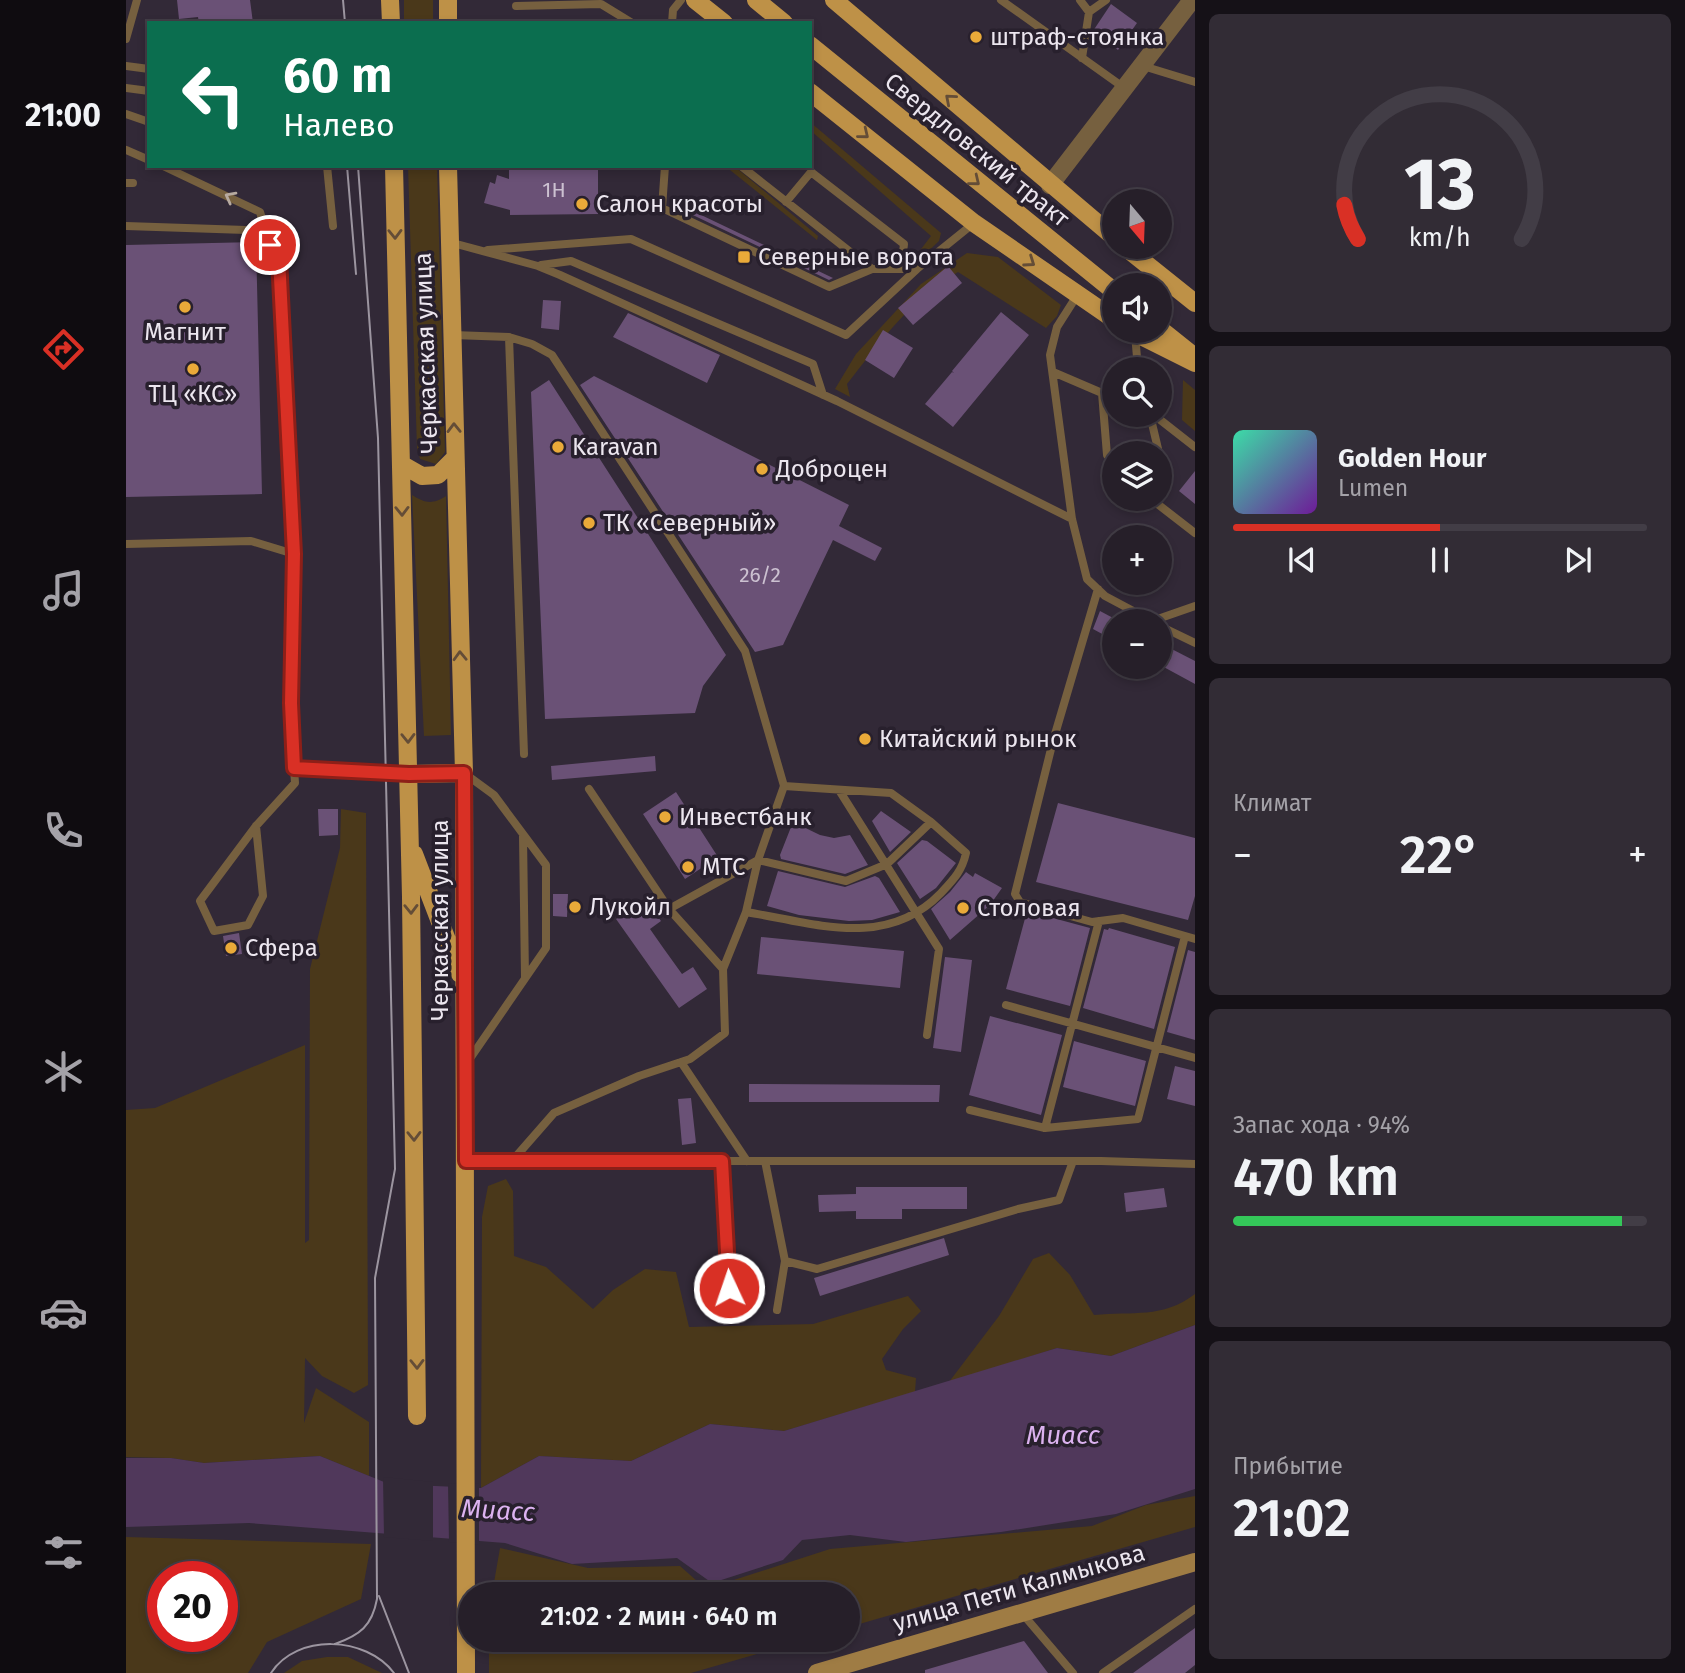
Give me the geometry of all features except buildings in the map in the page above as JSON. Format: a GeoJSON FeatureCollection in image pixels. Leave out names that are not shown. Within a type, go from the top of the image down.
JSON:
{"type":"FeatureCollection","features":[{"type":"Feature","properties":{"kind":"main road"},"geometry":{"type":"LineString","coordinates":[[390,0],[391,21]]}},
{"type":"Feature","properties":{"kind":"main road"},"geometry":{"type":"LineString","coordinates":[[448,0],[448,21]]}},
{"type":"Feature","properties":{"kind":"main road"},"geometry":{"type":"LineString","coordinates":[[695,0],[721,21]]}},
{"type":"Feature","properties":{"kind":"main road"},"geometry":{"type":"LineString","coordinates":[[757,0],[782,21]]}},
{"type":"Feature","properties":{"kind":"main road","name":"Свердловский тракт"},"geometry":{"type":"LineString","coordinates":[[834,0],[1102,228]]}},
{"type":"Feature","properties":{"kind":"main road","name":"Свердловский тракт"},"geometry":{"type":"LineString","coordinates":[[812,47],[1102,282]]}},
{"type":"Feature","properties":{"kind":"main road"},"geometry":{"type":"LineString","coordinates":[[812,94],[974,223],[1102,311]]}},
{"type":"Feature","properties":{"kind":"main road","name":"Черкасская улица"},"geometry":{"type":"LineString","coordinates":[[394,168],[409,774],[417,1416]]}},
{"type":"Feature","properties":{"kind":"main road","name":"Черкасская улица"},"geometry":{"type":"LineString","coordinates":[[448,168],[464,773],[466,1673]]}},
{"type":"Feature","properties":{"kind":"main road"},"geometry":{"type":"LineString","coordinates":[[1140,259],[1195,303]]}},
{"type":"Feature","properties":{"kind":"main road"},"geometry":{"type":"LineString","coordinates":[[1172,339],[1195,357]]}},
{"type":"Feature","properties":{"kind":"main road"},"geometry":{"type":"LineString","coordinates":[[1155,343],[1195,363]]}},
{"type":"Feature","properties":{"kind":"main road"},"geometry":{"type":"LineString","coordinates":[[401,464],[422,476],[438,475],[454,459]]}},
{"type":"Feature","properties":{"kind":"main road"},"geometry":{"type":"LineString","coordinates":[[409,774],[464,773]]}},
{"type":"Feature","properties":{"kind":"main road"},"geometry":{"type":"LineString","coordinates":[[409,840],[465,987]]}},
{"type":"Feature","properties":{"kind":"main road","name":"улица Пети Калмыкова"},"geometry":{"type":"LineString","coordinates":[[817,1673],[1195,1563]]}},
{"type":"Feature","properties":{"kind":"street"},"geometry":{"type":"LineString","coordinates":[[1050,186],[1192,0]]}},
{"type":"Feature","properties":{"kind":"lane"},"geometry":{"type":"LineString","coordinates":[[126,39],[137,0]]}},
{"type":"Feature","properties":{"kind":"lane"},"geometry":{"type":"LineString","coordinates":[[672,21],[673,10],[681,0]]}},
{"type":"Feature","properties":{"kind":"lane"},"geometry":{"type":"LineString","coordinates":[[1001,0],[1123,87]]}},
{"type":"Feature","properties":{"kind":"lane"},"geometry":{"type":"LineString","coordinates":[[1080,0],[1089,12],[1082,58]]}},
{"type":"Feature","properties":{"kind":"lane"},"geometry":{"type":"LineString","coordinates":[[1089,12],[1106,0]]}},
{"type":"Feature","properties":{"kind":"lane"},"geometry":{"type":"LineString","coordinates":[[516,6],[601,4],[629,21]]}},
{"type":"Feature","properties":{"kind":"lane"},"geometry":{"type":"LineString","coordinates":[[1140,65],[1195,82]]}},
{"type":"Feature","properties":{"kind":"lane"},"geometry":{"type":"LineString","coordinates":[[126,66],[147,69]]}},
{"type":"Feature","properties":{"kind":"lane"},"geometry":{"type":"LineString","coordinates":[[126,88],[147,91]]}},
{"type":"Feature","properties":{"kind":"lane"},"geometry":{"type":"LineString","coordinates":[[126,114],[147,121]]}},
{"type":"Feature","properties":{"kind":"lane"},"geometry":{"type":"LineString","coordinates":[[126,150],[147,159]]}},
{"type":"Feature","properties":{"kind":"lane"},"geometry":{"type":"LineString","coordinates":[[167,168],[260,212],[270,245]]}},
{"type":"Feature","properties":{"kind":"lane"},"geometry":{"type":"LineString","coordinates":[[327,168],[333,226]]}},
{"type":"Feature","properties":{"kind":"lane"},"geometry":{"type":"LineString","coordinates":[[665,168],[662,208],[829,287],[872,269],[917,269]]}},
{"type":"Feature","properties":{"kind":"lane"},"geometry":{"type":"LineString","coordinates":[[744,168],[872,269]]}},
{"type":"Feature","properties":{"kind":"lane"},"geometry":{"type":"LineString","coordinates":[[786,202],[811,172],[904,244],[901,269]]}},
{"type":"Feature","properties":{"kind":"lane"},"geometry":{"type":"LineString","coordinates":[[482,250],[631,239],[846,335],[917,269],[974,223]]}},
{"type":"Feature","properties":{"kind":"lane"},"geometry":{"type":"LineString","coordinates":[[126,226],[246,230],[259,234],[279,258],[294,554],[291,703],[295,783],[257,826],[200,901],[214,931],[248,925],[263,896],[257,826]]}},
{"type":"Feature","properties":{"kind":"lane"},"geometry":{"type":"LineString","coordinates":[[448,241],[538,266],[823,395],[1072,519]]}},
{"type":"Feature","properties":{"kind":"lane"},"geometry":{"type":"LineString","coordinates":[[538,266],[571,261],[813,364],[823,395]]}},
{"type":"Feature","properties":{"kind":"lane"},"geometry":{"type":"LineString","coordinates":[[1078,294],[1057,327],[1050,355],[1072,519],[1087,579],[1105,596],[1152,621],[1195,606]]}},
{"type":"Feature","properties":{"kind":"lane"},"geometry":{"type":"LineString","coordinates":[[453,335],[509,337],[532,344],[552,355],[745,651],[784,786],[758,860],[746,912],[723,970],[725,1033],[690,1059],[639,1076],[554,1113],[512,1161]]}},
{"type":"Feature","properties":{"kind":"lane"},"geometry":{"type":"LineString","coordinates":[[509,337],[524,754]]}},
{"type":"Feature","properties":{"kind":"lane"},"geometry":{"type":"LineString","coordinates":[[1053,372],[1102,393],[1106,441]]}},
{"type":"Feature","properties":{"kind":"lane"},"geometry":{"type":"LineString","coordinates":[[1168,427],[1195,447]]}},
{"type":"Feature","properties":{"kind":"lane"},"geometry":{"type":"LineString","coordinates":[[1167,511],[1195,533]]}},
{"type":"Feature","properties":{"kind":"lane"},"geometry":{"type":"LineString","coordinates":[[126,544],[251,541],[294,554]]}},
{"type":"Feature","properties":{"kind":"lane"},"geometry":{"type":"LineString","coordinates":[[1098,589],[1053,741],[1015,894],[1020,902],[1099,921],[1123,918],[1195,939]]}},
{"type":"Feature","properties":{"kind":"lane"},"geometry":{"type":"LineString","coordinates":[[1172,632],[1195,643]]}},
{"type":"Feature","properties":{"kind":"lane"},"geometry":{"type":"LineString","coordinates":[[294,768],[409,774]]}},
{"type":"Feature","properties":{"kind":"lane"},"geometry":{"type":"LineString","coordinates":[[464,773],[494,794],[546,865],[547,948],[465,1066]]}},
{"type":"Feature","properties":{"kind":"lane"},"geometry":{"type":"LineString","coordinates":[[746,912],[853,930],[892,925],[917,913],[962,871],[966,853],[932,821],[891,793],[784,786]]}},
{"type":"Feature","properties":{"kind":"lane"},"geometry":{"type":"LineString","coordinates":[[589,789],[669,909],[723,970]]}},
{"type":"Feature","properties":{"kind":"lane"},"geometry":{"type":"LineString","coordinates":[[839,790],[939,948],[927,1035]]}},
{"type":"Feature","properties":{"kind":"lane"},"geometry":{"type":"LineString","coordinates":[[669,909],[758,860],[846,881],[887,864],[932,821]]}},
{"type":"Feature","properties":{"kind":"lane"},"geometry":{"type":"LineString","coordinates":[[523,834],[526,977]]}},
{"type":"Feature","properties":{"kind":"lane"},"geometry":{"type":"LineString","coordinates":[[1045,1128],[1099,921]]}},
{"type":"Feature","properties":{"kind":"lane"},"geometry":{"type":"LineString","coordinates":[[970,1110],[1045,1128],[1138,1118],[1185,936]]}},
{"type":"Feature","properties":{"kind":"lane"},"geometry":{"type":"LineString","coordinates":[[1006,1005],[1195,1058]]}},
{"type":"Feature","properties":{"kind":"lane"},"geometry":{"type":"LineString","coordinates":[[681,1062],[747,1161]]}},
{"type":"Feature","properties":{"kind":"lane"},"geometry":{"type":"LineString","coordinates":[[466,1161],[1073,1161],[1195,1164]]}},
{"type":"Feature","properties":{"kind":"lane"},"geometry":{"type":"LineString","coordinates":[[722,1161],[729,1288]]}},
{"type":"Feature","properties":{"kind":"lane"},"geometry":{"type":"LineString","coordinates":[[765,1161],[785,1261],[777,1310]]}},
{"type":"Feature","properties":{"kind":"lane"},"geometry":{"type":"LineString","coordinates":[[785,1261],[817,1269],[1018,1209],[1059,1200],[1073,1161]]}},
{"type":"Feature","properties":{"kind":"lane"},"geometry":{"type":"LineString","coordinates":[[1103,1673],[1195,1609]]}},
{"type":"Feature","properties":{"kind":"lane"},"geometry":{"type":"LineString","coordinates":[[1021,1612],[1073,1673]]}},
{"type":"Feature","properties":{"kind":"shaded area"},"geometry":{"type":"Polygon","coordinates":[[[404,0],[433,0],[433,21],[404,21],[404,0]]]}},
{"type":"Feature","properties":{"kind":"shaded area"},"geometry":{"type":"Polygon","coordinates":[[[812,124],[941,233],[939,241],[916,263],[912,261],[931,236],[812,132],[812,124]]]}},
{"type":"Feature","properties":{"kind":"shaded area"},"geometry":{"type":"Polygon","coordinates":[[[408,168],[437,168],[445,452],[436,464],[420,459],[417,448],[408,168]]]}},
{"type":"Feature","properties":{"kind":"shaded area"},"geometry":{"type":"Polygon","coordinates":[[[727,168],[736,168],[818,236],[817,240],[727,168]]]}},
{"type":"Feature","properties":{"kind":"shaded area"},"geometry":{"type":"Polygon","coordinates":[[[967,253],[998,257],[1061,305],[1057,316],[1046,328],[958,272],[925,295],[884,337],[847,384],[850,397],[835,389],[856,354],[921,284],[967,253]]]}},
{"type":"Feature","properties":{"kind":"shaded area"},"geometry":{"type":"Polygon","coordinates":[[[1183,380],[1195,390],[1195,431],[1182,420],[1183,380]]]}},
{"type":"Feature","properties":{"kind":"shaded area"},"geometry":{"type":"Polygon","coordinates":[[[412,495],[429,502],[446,496],[451,735],[424,736],[412,495]]]}},
{"type":"Feature","properties":{"kind":"shaded area"},"geometry":{"type":"Polygon","coordinates":[[[341,809],[366,813],[368,1385],[354,1393],[322,1376],[305,1358],[304,1423],[316,1388],[369,1422],[369,1476],[320,1456],[204,1463],[171,1458],[126,1457],[126,1110],[155,1108],[305,1045],[305,1243],[309,1240],[310,969],[340,848],[341,809]]]}},
{"type":"Feature","properties":{"kind":"shaded area"},"geometry":{"type":"Polygon","coordinates":[[[506,1179],[513,1191],[514,1256],[546,1267],[593,1309],[613,1290],[645,1269],[676,1272],[689,1327],[813,1324],[908,1296],[921,1311],[903,1329],[882,1359],[886,1370],[916,1378],[915,1392],[784,1431],[710,1424],[631,1461],[539,1456],[481,1488],[482,1217],[488,1186],[506,1179]]]}},
{"type":"Feature","properties":{"kind":"shaded area"},"geometry":{"type":"Polygon","coordinates":[[[1049,1253],[1070,1275],[1094,1315],[1159,1311],[1183,1302],[1195,1294],[1195,1325],[1111,1356],[1057,1348],[949,1382],[999,1316],[1033,1259],[1049,1253]]]}},
{"type":"Feature","properties":{"kind":"shaded area"},"geometry":{"type":"Polygon","coordinates":[[[1195,1496],[1195,1527],[860,1624],[860,1582],[728,1582],[830,1549],[1092,1526],[1146,1505],[1195,1496]]]}},
{"type":"Feature","properties":{"kind":"shaded area"},"geometry":{"type":"Polygon","coordinates":[[[126,1537],[371,1544],[361,1599],[267,1642],[248,1673],[126,1673],[126,1537]]]}},
{"type":"Feature","properties":{"kind":"shaded area"},"geometry":{"type":"Polygon","coordinates":[[[500,1548],[588,1568],[680,1566],[698,1582],[494,1582],[500,1548]]]}},
{"type":"Feature","properties":{"kind":"shaded area"},"geometry":{"type":"Polygon","coordinates":[[[489,1652],[764,1652],[691,1673],[489,1673],[489,1652]]]}},
{"type":"Feature","properties":{"kind":"shaded area"},"geometry":{"type":"Polygon","coordinates":[[[348,1657],[382,1673],[284,1673],[302,1661],[348,1657]]]}},
{"type":"Feature","properties":{"kind":"water","name":"Миасс"},"geometry":{"type":"Polygon","coordinates":[[[1195,1325],[1195,1489],[1116,1514],[1001,1532],[906,1542],[850,1535],[802,1540],[783,1560],[715,1582],[711,1582],[677,1558],[572,1564],[505,1543],[249,1523],[126,1527],[126,1458],[171,1458],[204,1463],[320,1456],[389,1484],[481,1488],[539,1456],[631,1461],[710,1424],[784,1431],[1057,1348],[1111,1356],[1195,1325]]]}},
{"type":"Feature","properties":{"kind":"pier"},"geometry":{"type":"Polygon","coordinates":[[[383,1477],[433,1482],[433,1541],[384,1537],[383,1477]]]}},
{"type":"Feature","properties":{"kind":"pier"},"geometry":{"type":"Polygon","coordinates":[[[448,1483],[479,1484],[479,1545],[449,1542],[448,1483]]]}},
{"type":"Feature","properties":{"kind":"tram line"},"geometry":{"type":"LineString","coordinates":[[343,0],[345,21]]}},
{"type":"Feature","properties":{"kind":"tram line"},"geometry":{"type":"LineString","coordinates":[[347,168],[356,274]]}},
{"type":"Feature","properties":{"kind":"tram line"},"geometry":{"type":"LineString","coordinates":[[335,1644],[364,1628],[372,1616],[377,1599],[375,1278],[395,1169],[378,438],[358,168]]}},
{"type":"Feature","properties":{"kind":"tram line"},"geometry":{"type":"LineString","coordinates":[[379,1596],[409,1673]]}},
{"type":"Feature","properties":{"kind":"tram line"},"geometry":{"type":"LineString","coordinates":[[271,1673],[283,1660],[297,1651],[332,1644],[367,1652],[382,1661],[394,1673]]}},
{"type":"Feature","properties":{"kind":"place","name":"штраф-стоянка"},"geometry":{"type":"Point","coordinates":[976,37]}},
{"type":"Feature","properties":{"kind":"place","name":"Салон красоты"},"geometry":{"type":"Point","coordinates":[582,204]}},
{"type":"Feature","properties":{"kind":"place","name":"Северные ворота"},"geometry":{"type":"Point","coordinates":[744,257]}},
{"type":"Feature","properties":{"kind":"place","name":"Магнит"},"geometry":{"type":"Point","coordinates":[185,307]}},
{"type":"Feature","properties":{"kind":"place","name":"ТЦ «КС»"},"geometry":{"type":"Point","coordinates":[193,369]}},
{"type":"Feature","properties":{"kind":"place","name":"Karavan"},"geometry":{"type":"Point","coordinates":[558,447]}},
{"type":"Feature","properties":{"kind":"place","name":"Доброцен"},"geometry":{"type":"Point","coordinates":[762,469]}},
{"type":"Feature","properties":{"kind":"place","name":"ТК «Северный»"},"geometry":{"type":"Point","coordinates":[589,523]}},
{"type":"Feature","properties":{"kind":"place","name":"Китайский рынок"},"geometry":{"type":"Point","coordinates":[865,739]}},
{"type":"Feature","properties":{"kind":"place","name":"Инвестбанк"},"geometry":{"type":"Point","coordinates":[665,817]}},
{"type":"Feature","properties":{"kind":"place","name":"МТС"},"geometry":{"type":"Point","coordinates":[688,867]}},
{"type":"Feature","properties":{"kind":"place","name":"Лукойл"},"geometry":{"type":"Point","coordinates":[575,907]}},
{"type":"Feature","properties":{"kind":"place","name":"Столовая"},"geometry":{"type":"Point","coordinates":[963,908]}},
{"type":"Feature","properties":{"kind":"place","name":"Сфера"},"geometry":{"type":"Point","coordinates":[231,948]}},
{"type":"Feature","properties":{"kind":"route"},"geometry":{"type":"LineString","coordinates":[[270,245],[279,258],[294,554],[291,703],[294,768],[409,774],[464,773],[466,1161],[722,1161],[729,1288]]}}]}
